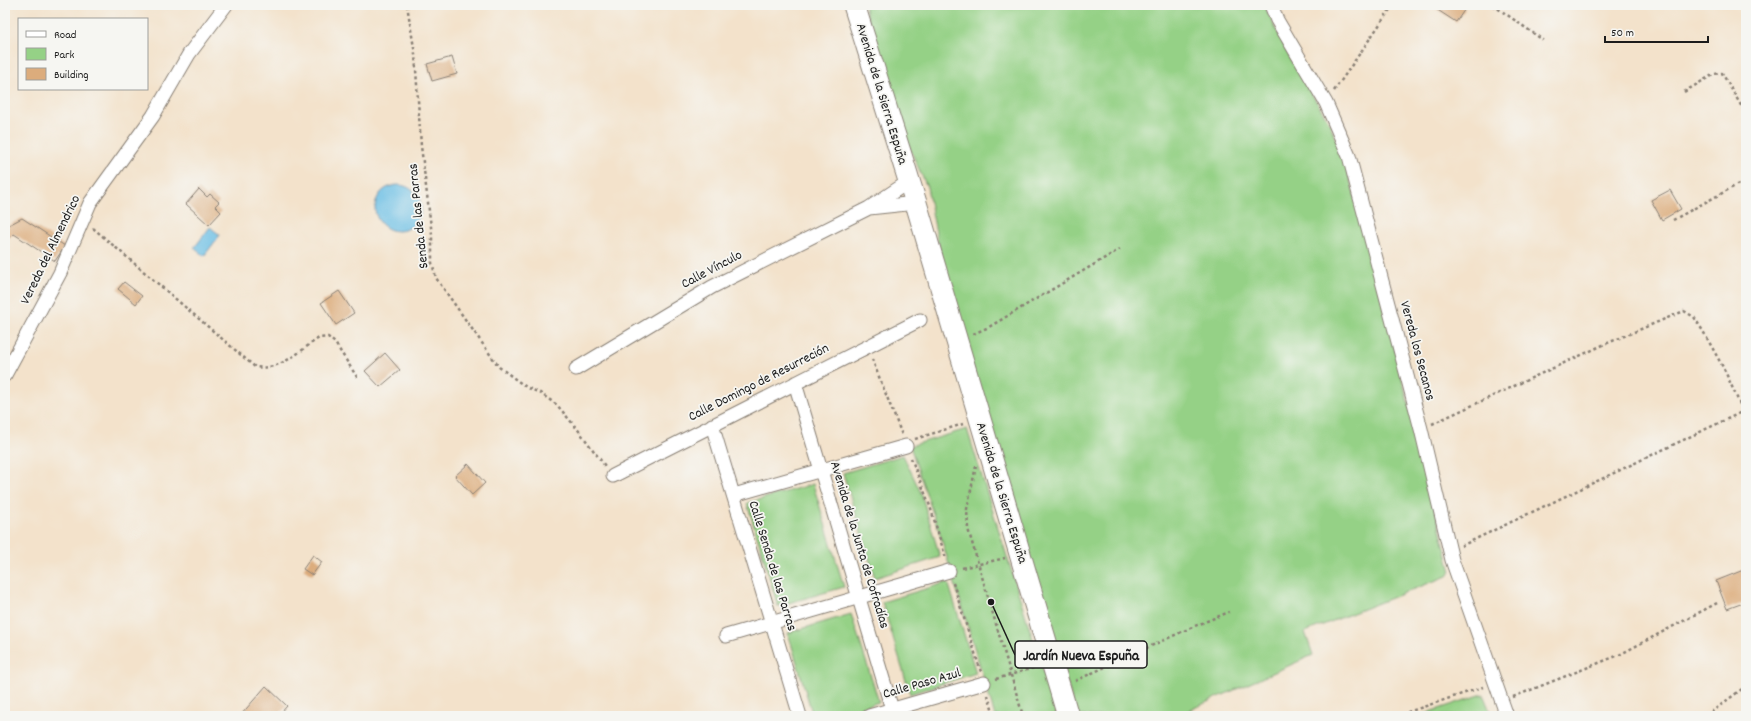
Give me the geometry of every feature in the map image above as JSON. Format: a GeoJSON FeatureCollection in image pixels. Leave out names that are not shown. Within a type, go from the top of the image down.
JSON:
{"type":"FeatureCollection","features":[{"type":"Feature","properties":{"kind":"main road","name":"Avenida de la Sierra Espuña"},"geometry":{"type":"LineString","coordinates":[[854,5],[908,182],[916,203],[1068,716]]}},
{"type":"Feature","properties":{"kind":"main road","name":"Avenida de la Sierra Espuña"},"geometry":{"type":"LineString","coordinates":[[908,182],[914,180],[921,186],[927,205],[936,270]]}},
{"type":"Feature","properties":{"kind":"street","name":"Vereda del Almendrico"},"geometry":{"type":"LineString","coordinates":[[5,375],[60,273],[90,203],[153,116],[189,54],[226,5]]}},
{"type":"Feature","properties":{"kind":"street","name":"Vereda los Secanos"},"geometry":{"type":"LineString","coordinates":[[1271,5],[1277,20],[1326,103],[1350,156],[1421,429],[1450,551],[1507,716]]}},
{"type":"Feature","properties":{"kind":"street","name":"Calle Vínculo"},"geometry":{"type":"LineString","coordinates":[[576,369],[712,287],[869,208],[908,182]]}},
{"type":"Feature","properties":{"kind":"street","name":"Calle Vínculo"},"geometry":{"type":"LineString","coordinates":[[869,208],[916,203]]}},
{"type":"Feature","properties":{"kind":"street","name":"Calle Domingo de Resurreción"},"geometry":{"type":"LineString","coordinates":[[613,476],[920,320]]}},
{"type":"Feature","properties":{"kind":"street","name":"Avenida de la Junta de Cofradías"},"geometry":{"type":"LineString","coordinates":[[794,383],[893,712]]}},
{"type":"Feature","properties":{"kind":"street","name":"Calle Senda de las Parras"},"geometry":{"type":"LineString","coordinates":[[712,425],[800,716]]}},
{"type":"Feature","properties":{"kind":"street"},"geometry":{"type":"LineString","coordinates":[[734,495],[905,444]]}},
{"type":"Feature","properties":{"kind":"street"},"geometry":{"type":"LineString","coordinates":[[726,636],[949,571]]}},
{"type":"Feature","properties":{"kind":"street","name":"Calle Paso Azul"},"geometry":{"type":"LineString","coordinates":[[869,716],[893,712],[984,683]]}},
{"type":"Feature","properties":{"kind":"path","name":"Senda de las Parras"},"geometry":{"type":"LineString","coordinates":[[407,5],[415,54],[421,146],[432,235],[432,263],[436,278],[499,367],[526,388],[540,393],[557,405],[576,426],[613,476]]}},
{"type":"Feature","properties":{"kind":"path"},"geometry":{"type":"LineString","coordinates":[[1326,103],[1393,5]]}},
{"type":"Feature","properties":{"kind":"path"},"geometry":{"type":"LineString","coordinates":[[1493,5],[1543,40]]}},
{"type":"Feature","properties":{"kind":"path"},"geometry":{"type":"LineString","coordinates":[[1684,92],[1714,74],[1722,73],[1746,114]]}},
{"type":"Feature","properties":{"kind":"path"},"geometry":{"type":"LineString","coordinates":[[1673,220],[1746,180]]}},
{"type":"Feature","properties":{"kind":"path"},"geometry":{"type":"LineString","coordinates":[[83,220],[255,367],[265,368],[276,366],[319,338],[328,337],[335,343],[356,377]]}},
{"type":"Feature","properties":{"kind":"path"},"geometry":{"type":"LineString","coordinates":[[956,342],[989,327],[1120,249]]}},
{"type":"Feature","properties":{"kind":"path"},"geometry":{"type":"LineString","coordinates":[[1421,429],[1603,345],[1684,311],[1694,317],[1703,331],[1724,369],[1744,411],[1450,551]]}},
{"type":"Feature","properties":{"kind":"path"},"geometry":{"type":"LineString","coordinates":[[870,356],[930,506],[994,716]]}},
{"type":"Feature","properties":{"kind":"path"},"geometry":{"type":"LineString","coordinates":[[905,444],[970,422]]}},
{"type":"Feature","properties":{"kind":"path"},"geometry":{"type":"LineString","coordinates":[[977,463],[967,509],[968,529],[1023,716]]}},
{"type":"Feature","properties":{"kind":"path"},"geometry":{"type":"LineString","coordinates":[[949,571],[1010,557]]}},
{"type":"Feature","properties":{"kind":"path"},"geometry":{"type":"LineString","coordinates":[[1501,701],[1619,655],[1719,602]]}},
{"type":"Feature","properties":{"kind":"path"},"geometry":{"type":"LineString","coordinates":[[1060,688],[1190,628],[1229,612]]}},
{"type":"Feature","properties":{"kind":"path"},"geometry":{"type":"LineString","coordinates":[[984,683],[1044,665]]}},
{"type":"Feature","properties":{"kind":"path"},"geometry":{"type":"LineString","coordinates":[[1396,716],[1495,683]]}},
{"type":"Feature","properties":{"kind":"path"},"geometry":{"type":"LineString","coordinates":[[1706,716],[1746,686]]}},
{"type":"Feature","properties":{"kind":"green space"},"geometry":{"type":"Polygon","coordinates":[[[864,5],[1264,5],[1292,62],[1329,122],[1345,162],[1368,244],[1451,572],[1447,576],[1305,632],[1313,655],[1176,716],[1077,716],[944,273],[927,187],[902,131],[864,5]]]}},
{"type":"Feature","properties":{"kind":"green space"},"geometry":{"type":"Polygon","coordinates":[[[967,429],[1057,716],[995,716],[938,528],[910,446],[967,429]]]}},
{"type":"Feature","properties":{"kind":"green space"},"geometry":{"type":"Polygon","coordinates":[[[903,455],[921,493],[940,557],[875,578],[843,473],[903,455]]]}},
{"type":"Feature","properties":{"kind":"green space"},"geometry":{"type":"Polygon","coordinates":[[[813,484],[844,587],[778,606],[747,503],[813,484]]]}},
{"type":"Feature","properties":{"kind":"green space"},"geometry":{"type":"Polygon","coordinates":[[[948,582],[976,673],[910,694],[882,602],[948,582]]]}},
{"type":"Feature","properties":{"kind":"green space"},"geometry":{"type":"Polygon","coordinates":[[[851,614],[879,702],[834,716],[813,716],[788,633],[851,614]]]}},
{"type":"Feature","properties":{"kind":"green space"},"geometry":{"type":"Polygon","coordinates":[[[1483,694],[1492,716],[1418,716],[1483,694]]]}},
{"type":"Feature","properties":{"kind":"water"},"geometry":{"type":"Polygon","coordinates":[[[398,185],[411,189],[417,195],[421,208],[417,221],[411,227],[398,231],[385,227],[379,221],[375,208],[379,195],[385,189],[398,185]]]}},
{"type":"Feature","properties":{"kind":"water"},"geometry":{"type":"Polygon","coordinates":[[[210,227],[220,235],[204,256],[194,248],[210,227]]]}},
{"type":"Feature","properties":{"kind":"building"},"geometry":{"type":"Polygon","coordinates":[[[1430,5],[1459,5],[1465,9],[1456,22],[1430,5]]]}},
{"type":"Feature","properties":{"kind":"building"},"geometry":{"type":"Polygon","coordinates":[[[452,57],[457,74],[432,81],[427,64],[452,57]]]}},
{"type":"Feature","properties":{"kind":"building"},"geometry":{"type":"Polygon","coordinates":[[[199,189],[207,197],[210,194],[219,202],[215,206],[221,212],[209,225],[186,204],[199,189]]]}},
{"type":"Feature","properties":{"kind":"building"},"geometry":{"type":"Polygon","coordinates":[[[1670,190],[1681,209],[1662,220],[1651,200],[1670,190]]]}},
{"type":"Feature","properties":{"kind":"building"},"geometry":{"type":"Polygon","coordinates":[[[22,218],[65,246],[55,261],[14,234],[5,240],[5,227],[22,218]]]}},
{"type":"Feature","properties":{"kind":"building"},"geometry":{"type":"Polygon","coordinates":[[[124,282],[142,296],[136,304],[118,289],[124,282]]]}},
{"type":"Feature","properties":{"kind":"building"},"geometry":{"type":"Polygon","coordinates":[[[339,291],[354,313],[336,325],[321,303],[339,291]]]}},
{"type":"Feature","properties":{"kind":"building"},"geometry":{"type":"Polygon","coordinates":[[[385,353],[400,370],[380,387],[365,371],[385,353]]]}},
{"type":"Feature","properties":{"kind":"building"},"geometry":{"type":"Polygon","coordinates":[[[468,464],[485,483],[472,495],[455,476],[468,464]]]}},
{"type":"Feature","properties":{"kind":"building"},"geometry":{"type":"Polygon","coordinates":[[[313,555],[322,562],[312,575],[303,569],[313,555]]]}},
{"type":"Feature","properties":{"kind":"building"},"geometry":{"type":"Polygon","coordinates":[[[1746,569],[1746,602],[1727,609],[1716,581],[1746,569]]]}},
{"type":"Feature","properties":{"kind":"building"},"geometry":{"type":"Polygon","coordinates":[[[266,686],[287,706],[278,716],[240,716],[266,686]]]}},
{"type":"Feature","properties":{"kind":"place","name":"Jardín Nueva Espuña"},"geometry":{"type":"Point","coordinates":[991,602]}}]}
